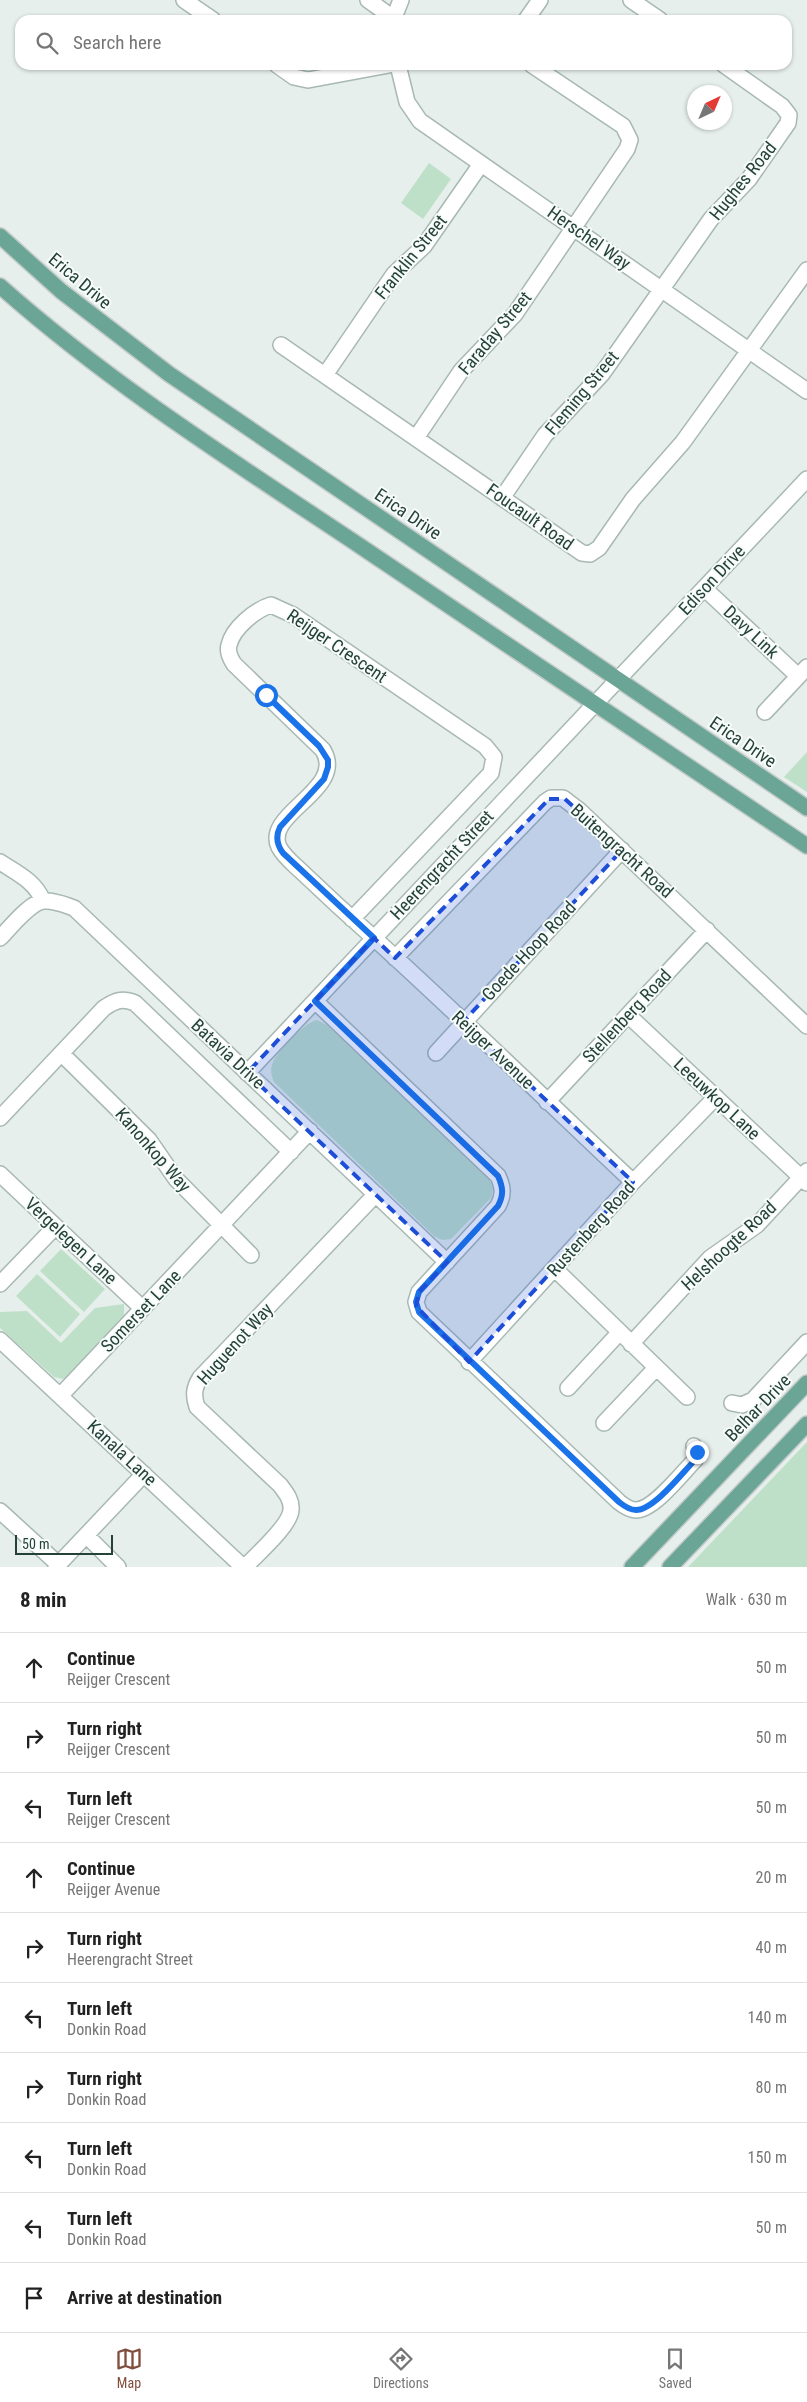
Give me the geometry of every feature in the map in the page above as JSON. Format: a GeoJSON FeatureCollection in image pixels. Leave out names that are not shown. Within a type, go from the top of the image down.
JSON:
{"type":"FeatureCollection","features":[{"type":"Feature","properties":{"kind":"main road","name":"Erica Drive"},"geometry":{"type":"LineString","coordinates":[[0,236],[61,291],[169,374],[807,808]]}},
{"type":"Feature","properties":{"kind":"main road"},"geometry":{"type":"LineString","coordinates":[[0,286],[39,321],[128,388],[285,496],[807,846]]}},
{"type":"Feature","properties":{"kind":"main road","name":"Belhar Drive"},"geometry":{"type":"LineString","coordinates":[[632,1567],[807,1383]]}},
{"type":"Feature","properties":{"kind":"main road"},"geometry":{"type":"LineString","coordinates":[[670,1567],[807,1424]]}},
{"type":"Feature","properties":{"kind":"street"},"geometry":{"type":"LineString","coordinates":[[184,0],[206,15]]}},
{"type":"Feature","properties":{"kind":"street"},"geometry":{"type":"LineString","coordinates":[[368,0],[388,15]]}},
{"type":"Feature","properties":{"kind":"street"},"geometry":{"type":"LineString","coordinates":[[395,15],[401,0]]}},
{"type":"Feature","properties":{"kind":"street"},"geometry":{"type":"LineString","coordinates":[[530,15],[540,0]]}},
{"type":"Feature","properties":{"kind":"street"},"geometry":{"type":"LineString","coordinates":[[631,0],[653,15]]}},
{"type":"Feature","properties":{"kind":"street"},"geometry":{"type":"LineString","coordinates":[[284,70],[294,77],[308,80],[362,70]]}},
{"type":"Feature","properties":{"kind":"street","name":"Herschel Way"},"geometry":{"type":"LineString","coordinates":[[399,70],[404,93],[415,116],[481,164],[807,390]]}},
{"type":"Feature","properties":{"kind":"street","name":"Faraday Street"},"geometry":{"type":"LineString","coordinates":[[416,438],[462,371],[515,314],[627,149],[630,140],[629,135],[622,126],[539,70]]}},
{"type":"Feature","properties":{"kind":"street","name":"Hughes Road"},"geometry":{"type":"LineString","coordinates":[[662,288],[711,219],[749,179],[788,123],[789,115],[782,106],[731,70]]}},
{"type":"Feature","properties":{"kind":"street","name":"Franklin Street"},"geometry":{"type":"LineString","coordinates":[[325,376],[394,274],[424,246],[481,164]]}},
{"type":"Feature","properties":{"kind":"street"},"geometry":{"type":"LineString","coordinates":[[749,349],[807,270]]}},
{"type":"Feature","properties":{"kind":"street","name":"Fleming Street"},"geometry":{"type":"LineString","coordinates":[[502,498],[545,435],[602,374],[662,288]]}},
{"type":"Feature","properties":{"kind":"street","name":"Foucault Road"},"geometry":{"type":"LineString","coordinates":[[281,345],[582,553],[594,553],[599,548],[633,499],[683,442],[749,349]]}},
{"type":"Feature","properties":{"kind":"street","name":"Edison Drive"},"geometry":{"type":"LineString","coordinates":[[596,703],[807,479]]}},
{"type":"Feature","properties":{"kind":"street","name":"Davy Link"},"geometry":{"type":"LineString","coordinates":[[704,588],[802,671]]}},
{"type":"Feature","properties":{"kind":"street","name":"Reijger Crescent"},"geometry":{"type":"LineString","coordinates":[[271,605],[293,615],[485,746],[494,757],[491,773],[352,919],[283,853],[277,840],[280,827],[324,779],[328,767],[326,755],[234,664],[229,655],[229,645],[234,636],[253,614],[271,605]]}},
{"type":"Feature","properties":{"kind":"street"},"geometry":{"type":"LineString","coordinates":[[765,712],[802,671]]}},
{"type":"Feature","properties":{"kind":"street","name":"Heerengracht Street"},"geometry":{"type":"LineString","coordinates":[[247,1073],[596,703]]}},
{"type":"Feature","properties":{"kind":"street","name":"Buitengracht Road"},"geometry":{"type":"LineString","coordinates":[[395,958],[467,881],[549,799],[556,797],[564,799],[622,850],[807,1026]]}},
{"type":"Feature","properties":{"kind":"street","name":"Goede Hoop Road"},"geometry":{"type":"LineString","coordinates":[[436,1053],[622,850]]}},
{"type":"Feature","properties":{"kind":"street"},"geometry":{"type":"LineString","coordinates":[[0,862],[31,882],[38,890],[43,901],[27,910],[0,938]]}},
{"type":"Feature","properties":{"kind":"street","name":"Batavia Drive"},"geometry":{"type":"LineString","coordinates":[[43,901],[58,902],[74,908],[447,1262]]}},
{"type":"Feature","properties":{"kind":"street","name":"Reijger Avenue"},"geometry":{"type":"LineString","coordinates":[[352,919],[633,1182]]}},
{"type":"Feature","properties":{"kind":"street","name":"Stellenberg Road"},"geometry":{"type":"LineString","coordinates":[[547,1102],[707,930]]}},
{"type":"Feature","properties":{"kind":"street","name":"Batavia Drive"},"geometry":{"type":"LineString","coordinates":[[62,1054],[104,1008],[115,1001],[124,999],[135,1003],[291,1152]]}},
{"type":"Feature","properties":{"kind":"street"},"geometry":{"type":"LineString","coordinates":[[315,1001],[498,1176],[503,1192],[498,1206],[419,1292],[416,1297],[416,1306],[419,1312],[619,1502],[631,1510],[641,1510],[651,1505],[695,1460],[698,1453],[694,1446]]}},
{"type":"Feature","properties":{"kind":"street","name":"Leeuwkop Lane"},"geometry":{"type":"LineString","coordinates":[[628,1015],[716,1098],[805,1177]]}},
{"type":"Feature","properties":{"kind":"street"},"geometry":{"type":"LineString","coordinates":[[0,1118],[62,1054]]}},
{"type":"Feature","properties":{"kind":"street","name":"Kanonkop Way"},"geometry":{"type":"LineString","coordinates":[[62,1054],[149,1140],[176,1180],[222,1226]]}},
{"type":"Feature","properties":{"kind":"street","name":"Rustenberg Road"},"geometry":{"type":"LineString","coordinates":[[470,1362],[633,1182],[716,1098]]}},
{"type":"Feature","properties":{"kind":"street","name":"Somerset Lane"},"geometry":{"type":"LineString","coordinates":[[60,1396],[310,1131]]}},
{"type":"Feature","properties":{"kind":"street","name":"Vergelegen Lane"},"geometry":{"type":"LineString","coordinates":[[0,1174],[142,1308]]}},
{"type":"Feature","properties":{"kind":"street","name":"Helshoogte Road"},"geometry":{"type":"LineString","coordinates":[[631,1344],[710,1258],[757,1225],[805,1177]]}},
{"type":"Feature","properties":{"kind":"street","name":"Huguenot Way"},"geometry":{"type":"LineString","coordinates":[[244,1567],[287,1523],[291,1509],[290,1499],[280,1486],[201,1411],[195,1400],[196,1385],[200,1378],[376,1194]]}},
{"type":"Feature","properties":{"kind":"street"},"geometry":{"type":"LineString","coordinates":[[0,1284],[55,1226]]}},
{"type":"Feature","properties":{"kind":"street"},"geometry":{"type":"LineString","coordinates":[[222,1226],[250,1255]]}},
{"type":"Feature","properties":{"kind":"street"},"geometry":{"type":"LineString","coordinates":[[555,1268],[619,1333],[687,1397]]}},
{"type":"Feature","properties":{"kind":"street"},"geometry":{"type":"LineString","coordinates":[[568,1388],[619,1333]]}},
{"type":"Feature","properties":{"kind":"street","name":"Kanala Lane"},"geometry":{"type":"LineString","coordinates":[[0,1340],[244,1567]]}},
{"type":"Feature","properties":{"kind":"street","name":"Belhar Drive"},"geometry":{"type":"LineString","coordinates":[[732,1403],[742,1405],[753,1400],[807,1342]]}},
{"type":"Feature","properties":{"kind":"street"},"geometry":{"type":"LineString","coordinates":[[604,1422],[656,1368]]}},
{"type":"Feature","properties":{"kind":"street"},"geometry":{"type":"LineString","coordinates":[[0,1511],[57,1566],[144,1474]]}},
{"type":"Feature","properties":{"kind":"street"},"geometry":{"type":"LineString","coordinates":[[86,1535],[118,1567]]}},
{"type":"Feature","properties":{"kind":"highlighted area"},"geometry":{"type":"Polygon","coordinates":[[[549,799],[565,799],[622,850],[463,1022],[633,1182],[469,1362],[416,1306],[419,1292],[447,1262],[247,1073],[374,938],[395,958],[549,799]]]}},
{"type":"Feature","properties":{"kind":"green space"},"geometry":{"type":"Polygon","coordinates":[[[429,163],[451,179],[423,219],[401,203],[429,163]]]}},
{"type":"Feature","properties":{"kind":"green space"},"geometry":{"type":"Polygon","coordinates":[[[807,752],[807,792],[784,777],[807,752]]]}},
{"type":"Feature","properties":{"kind":"green space"},"geometry":{"type":"Polygon","coordinates":[[[317,1020],[327,1025],[490,1180],[493,1189],[491,1198],[451,1239],[442,1240],[434,1236],[274,1082],[271,1070],[276,1057],[299,1031],[317,1020]]]}},
{"type":"Feature","properties":{"kind":"green space"},"geometry":{"type":"Polygon","coordinates":[[[61,1249],[105,1289],[84,1312],[40,1271],[61,1249]]]}},
{"type":"Feature","properties":{"kind":"green space"},"geometry":{"type":"Polygon","coordinates":[[[37,1274],[80,1314],[60,1337],[16,1296],[37,1274]]]}},
{"type":"Feature","properties":{"kind":"green space"},"geometry":{"type":"Polygon","coordinates":[[[124,1304],[124,1317],[70,1375],[63,1379],[54,1377],[0,1328],[0,1312],[27,1311],[61,1343],[95,1308],[124,1304]]]}},
{"type":"Feature","properties":{"kind":"green space"},"geometry":{"type":"Polygon","coordinates":[[[807,1442],[807,1567],[688,1567],[807,1442]]]}},
{"type":"Feature","properties":{"kind":"route"},"geometry":{"type":"LineString","coordinates":[[266,695],[323,750],[328,760],[327,773],[324,779],[280,827],[277,834],[278,845],[283,853],[374,938],[315,1001],[498,1176],[502,1187],[502,1199],[498,1206],[419,1292],[416,1297],[416,1306],[419,1312],[450,1344],[619,1502],[631,1510],[641,1510],[651,1505],[695,1460],[697,1452]]}}]}
